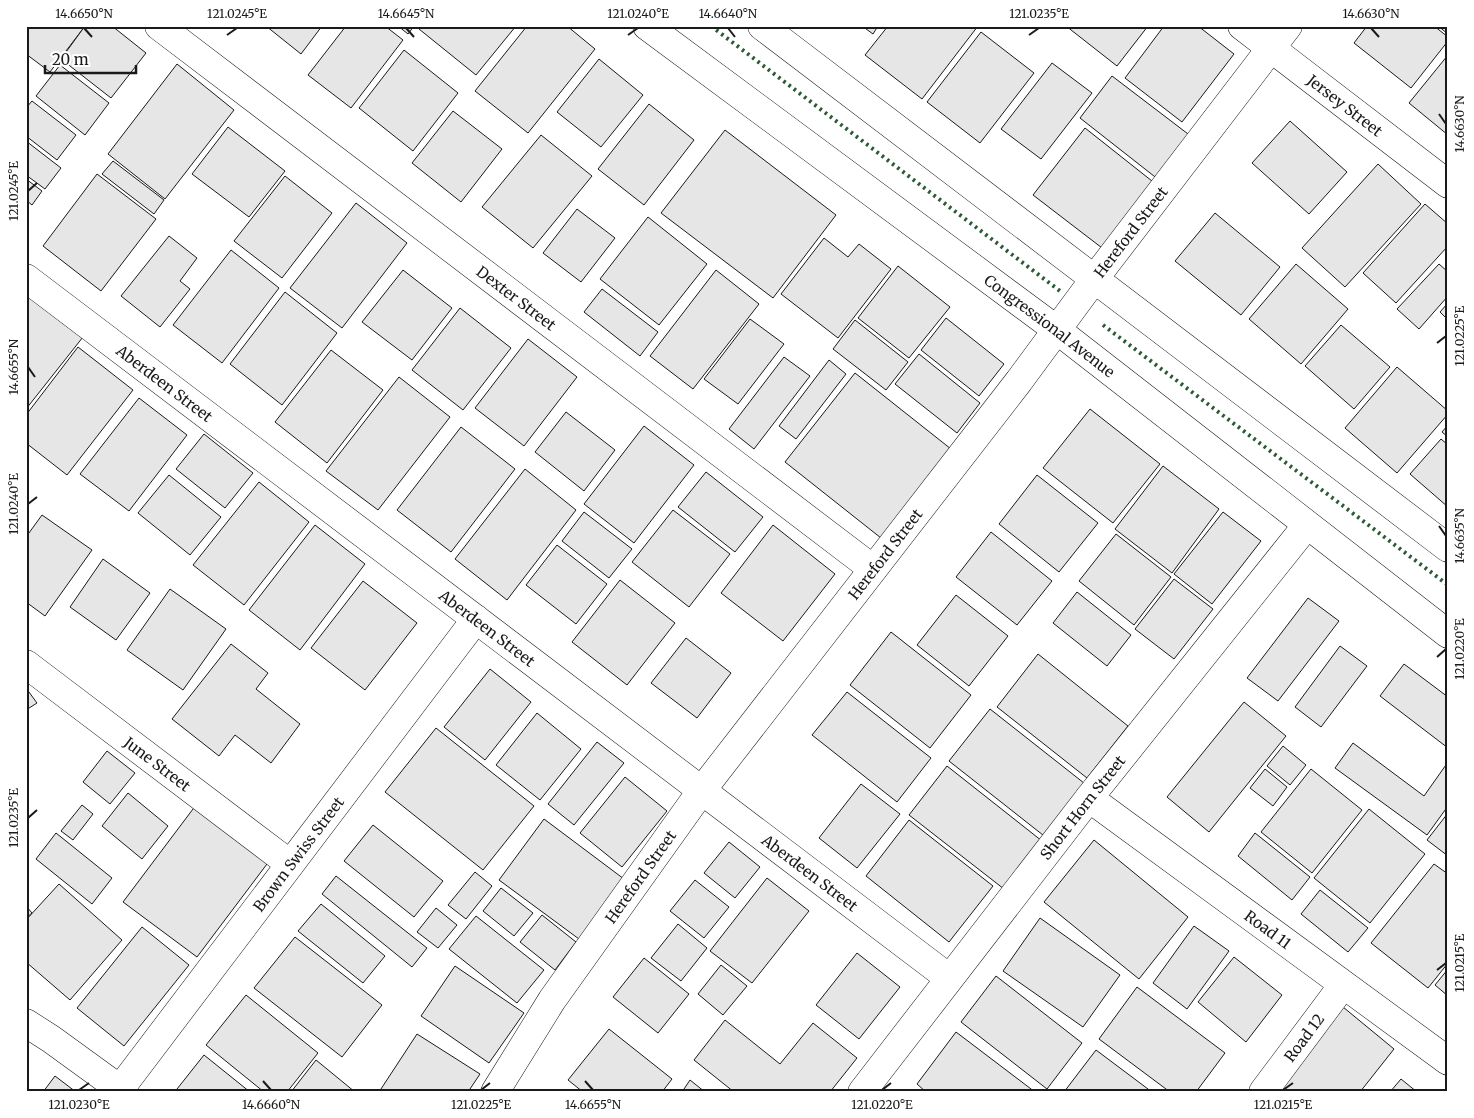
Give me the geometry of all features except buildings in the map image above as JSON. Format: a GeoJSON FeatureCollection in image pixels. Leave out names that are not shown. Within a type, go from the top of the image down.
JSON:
{"type":"FeatureCollection","features":[{"type":"Feature","properties":{"kind":"street","name":"Dexter Street"},"geometry":{"type":"LineString","coordinates":[[159,26],[873,569]]}},
{"type":"Feature","properties":{"kind":"street","name":"Congressional Avenue"},"geometry":{"type":"LineString","coordinates":[[647,26],[1057,330],[1448,634]]}},
{"type":"Feature","properties":{"kind":"street"},"geometry":{"type":"LineString","coordinates":[[762,26],[1448,548]]}},
{"type":"Feature","properties":{"kind":"street","name":"Jersey Street"},"geometry":{"type":"LineString","coordinates":[[1242,26],[1448,184]]}},
{"type":"Feature","properties":{"kind":"street","name":"Hereford Street"},"geometry":{"type":"LineString","coordinates":[[495,1092],[552,1000],[702,790],[1019,382],[1095,278],[1288,26]]}},
{"type":"Feature","properties":{"kind":"street","name":"Aberdeen Street"},"geometry":{"type":"LineString","coordinates":[[26,278],[949,978]]}},
{"type":"Feature","properties":{"kind":"street","name":"Short Horn Street"},"geometry":{"type":"LineString","coordinates":[[862,1092],[1089,798],[1307,525]]}},
{"type":"Feature","properties":{"kind":"street","name":"Brown Swiss Street"},"geometry":{"type":"LineString","coordinates":[[122,1090],[476,619]]}},
{"type":"Feature","properties":{"kind":"street","name":"June Street"},"geometry":{"type":"LineString","coordinates":[[26,664],[290,864]]}},
{"type":"Feature","properties":{"kind":"street","name":"Road 11"},"geometry":{"type":"LineString","coordinates":[[1089,798],[1448,1061]]}},
{"type":"Feature","properties":{"kind":"street","name":"Road 12"},"geometry":{"type":"LineString","coordinates":[[1264,1092],[1343,985]]}},
{"type":"Feature","properties":{"kind":"street"},"geometry":{"type":"LineString","coordinates":[[26,1024],[51,1039],[122,1090]]}},
{"type":"Feature","properties":{"kind":"hedge"},"geometry":{"type":"LineString","coordinates":[[711,26],[1060,291]]}},
{"type":"Feature","properties":{"kind":"hedge"},"geometry":{"type":"LineString","coordinates":[[1103,325],[1448,585]]}}]}
